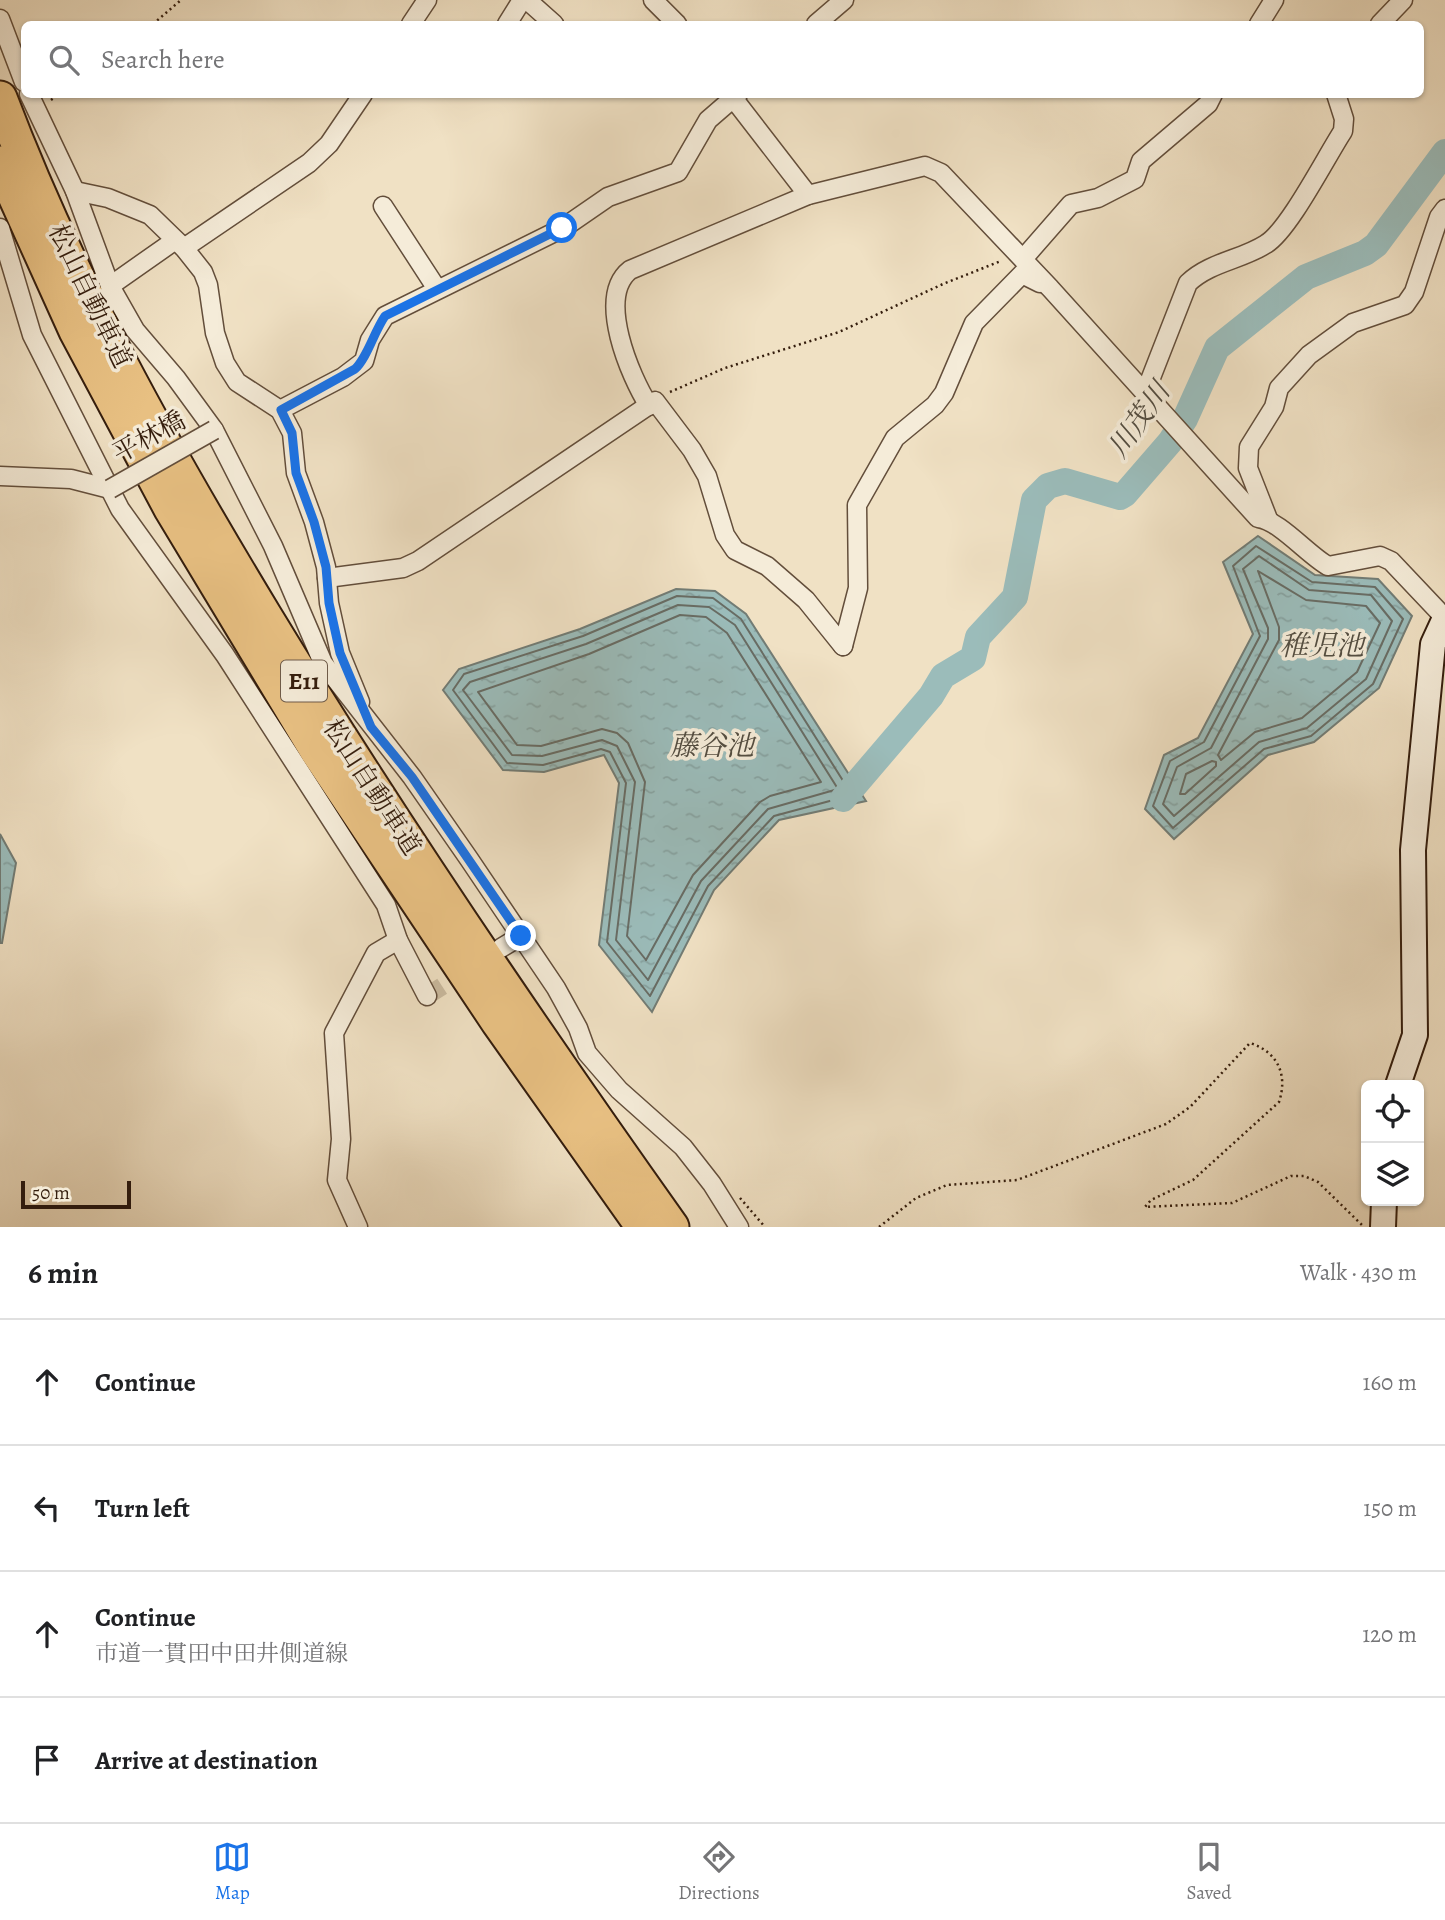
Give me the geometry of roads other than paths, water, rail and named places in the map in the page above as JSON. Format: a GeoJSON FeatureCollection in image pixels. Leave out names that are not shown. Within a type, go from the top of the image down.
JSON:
{"type":"FeatureCollection","features":[{"type":"Feature","properties":{"kind":"highway","name":"松山自動車道"},"geometry":{"type":"LineString","coordinates":[[0,98],[102,324],[194,500],[341,741],[498,962],[672,1227]]}},
{"type":"Feature","properties":{"kind":"highway","name":"松山自動車道"},"geometry":{"type":"LineString","coordinates":[[0,163],[76,331],[171,509],[317,751],[498,1022],[643,1227]]}},
{"type":"Feature","properties":{"kind":"highway"},"geometry":{"type":"LineString","coordinates":[[498,962],[696,1227]]}},
{"type":"Feature","properties":{"kind":"highway"},"geometry":{"type":"LineString","coordinates":[[498,1022],[631,1227]]}},
{"type":"Feature","properties":{"kind":"street"},"geometry":{"type":"LineString","coordinates":[[413,21],[427,0]]}},
{"type":"Feature","properties":{"kind":"street"},"geometry":{"type":"LineString","coordinates":[[509,21],[522,0]]}},
{"type":"Feature","properties":{"kind":"street"},"geometry":{"type":"LineString","coordinates":[[527,0],[551,21]]}},
{"type":"Feature","properties":{"kind":"street"},"geometry":{"type":"LineString","coordinates":[[653,0],[674,21]]}},
{"type":"Feature","properties":{"kind":"street"},"geometry":{"type":"LineString","coordinates":[[820,21],[844,0]]}},
{"type":"Feature","properties":{"kind":"street"},"geometry":{"type":"LineString","coordinates":[[1264,21],[1274,0]]}},
{"type":"Feature","properties":{"kind":"street"},"geometry":{"type":"LineString","coordinates":[[1383,21],[1403,0]]}},
{"type":"Feature","properties":{"kind":"street"},"geometry":{"type":"LineString","coordinates":[[0,19],[21,74]]}},
{"type":"Feature","properties":{"kind":"street"},"geometry":{"type":"LineString","coordinates":[[31,98],[75,191],[110,286],[135,330],[176,378],[214,430],[273,546],[323,663],[412,777],[521,936],[556,988],[578,1028],[587,1053],[619,1090],[683,1147],[712,1184],[739,1227]]}},
{"type":"Feature","properties":{"kind":"street"},"geometry":{"type":"LineString","coordinates":[[110,286],[309,163],[329,144],[360,98]]}},
{"type":"Feature","properties":{"kind":"street"},"geometry":{"type":"LineString","coordinates":[[281,410],[355,369],[364,361],[370,340],[385,316],[562,228],[608,197],[678,172],[708,120],[732,98]]}},
{"type":"Feature","properties":{"kind":"street"},"geometry":{"type":"LineString","coordinates":[[735,98],[808,195]]}},
{"type":"Feature","properties":{"kind":"street"},"geometry":{"type":"LineString","coordinates":[[1211,98],[1208,104],[1141,161],[1135,178],[1098,198],[1071,204],[1022,267],[974,323],[944,393],[936,405],[895,438],[857,505],[858,588],[843,646],[806,600],[767,566],[735,550],[725,535],[707,476],[692,450],[633,382],[618,329],[621,278],[630,270],[808,195],[925,166],[941,173],[1022,267],[1050,288],[1258,519],[1268,519]]}},
{"type":"Feature","properties":{"kind":"street"},"geometry":{"type":"LineString","coordinates":[[1145,393],[1188,283],[1199,273],[1268,243],[1284,226],[1343,131],[1343,119],[1337,98]]}},
{"type":"Feature","properties":{"kind":"street"},"geometry":{"type":"LineString","coordinates":[[75,191],[108,198],[149,215],[179,245],[203,272],[208,285],[215,333],[225,363],[237,382],[281,410],[292,433],[296,473],[314,522],[340,653],[371,727]]}},
{"type":"Feature","properties":{"kind":"street"},"geometry":{"type":"LineString","coordinates":[[383,205],[437,289]]}},
{"type":"Feature","properties":{"kind":"street"},"geometry":{"type":"LineString","coordinates":[[1400,1080],[1415,1035],[1413,849],[1433,644],[1444,624],[1391,561],[1380,556],[1328,566],[1311,556],[1268,519],[1248,468],[1249,447],[1275,407],[1279,388],[1309,355],[1353,323],[1405,305],[1414,292],[1439,217],[1445,209]]}},
{"type":"Feature","properties":{"kind":"street"},"geometry":{"type":"LineString","coordinates":[[0,228],[32,335],[121,509],[225,655],[386,905],[398,940],[427,996]]}},
{"type":"Feature","properties":{"kind":"street"},"geometry":{"type":"LineString","coordinates":[[327,578],[403,568],[418,561],[652,404]]}},
{"type":"Feature","properties":{"kind":"street","name":"平林橋"},"geometry":{"type":"LineString","coordinates":[[110,489],[214,430]]}},
{"type":"Feature","properties":{"kind":"street"},"geometry":{"type":"LineString","coordinates":[[0,476],[71,479],[110,489]]}},
{"type":"Feature","properties":{"kind":"street"},"geometry":{"type":"LineString","coordinates":[[498,962],[521,936]]}},
{"type":"Feature","properties":{"kind":"street"},"geometry":{"type":"LineString","coordinates":[[358,1227],[337,1180],[341,1139],[334,1033],[376,953],[398,940]]}},
{"type":"Feature","properties":{"kind":"street"},"geometry":{"type":"LineString","coordinates":[[1383,1227],[1384,1206]]}},
{"type":"Feature","properties":{"kind":"water","name":"稚児池"},"geometry":{"type":"Polygon","coordinates":[[[1258,536],[1315,575],[1378,579],[1412,616],[1379,688],[1314,742],[1268,755],[1174,839],[1145,809],[1164,755],[1198,738],[1253,634],[1223,562],[1258,536]]]}},
{"type":"Feature","properties":{"kind":"water","name":"藤谷池"},"geometry":{"type":"Polygon","coordinates":[[[676,589],[715,591],[746,614],[866,801],[779,820],[714,890],[652,1012],[599,945],[619,783],[604,755],[544,772],[503,770],[443,690],[459,669],[580,629],[676,589]]]}},
{"type":"Feature","properties":{"kind":"water"},"geometry":{"type":"Polygon","coordinates":[[[0,834],[16,863],[2,943],[0,943],[0,834]]]}},
{"type":"Feature","properties":{"kind":"waterway","name":"川茂川"},"geometry":{"type":"LineString","coordinates":[[843,799],[931,696],[943,676],[973,658],[978,637],[1015,597],[1034,500],[1048,486],[1065,481],[1120,497],[1125,494],[1170,442],[1185,419],[1217,348],[1306,277],[1365,253],[1376,245],[1445,152]]}},
{"type":"Feature","properties":{"kind":"tunnel"},"geometry":{"type":"LineString","coordinates":[[427,996],[469,969]]}}]}
